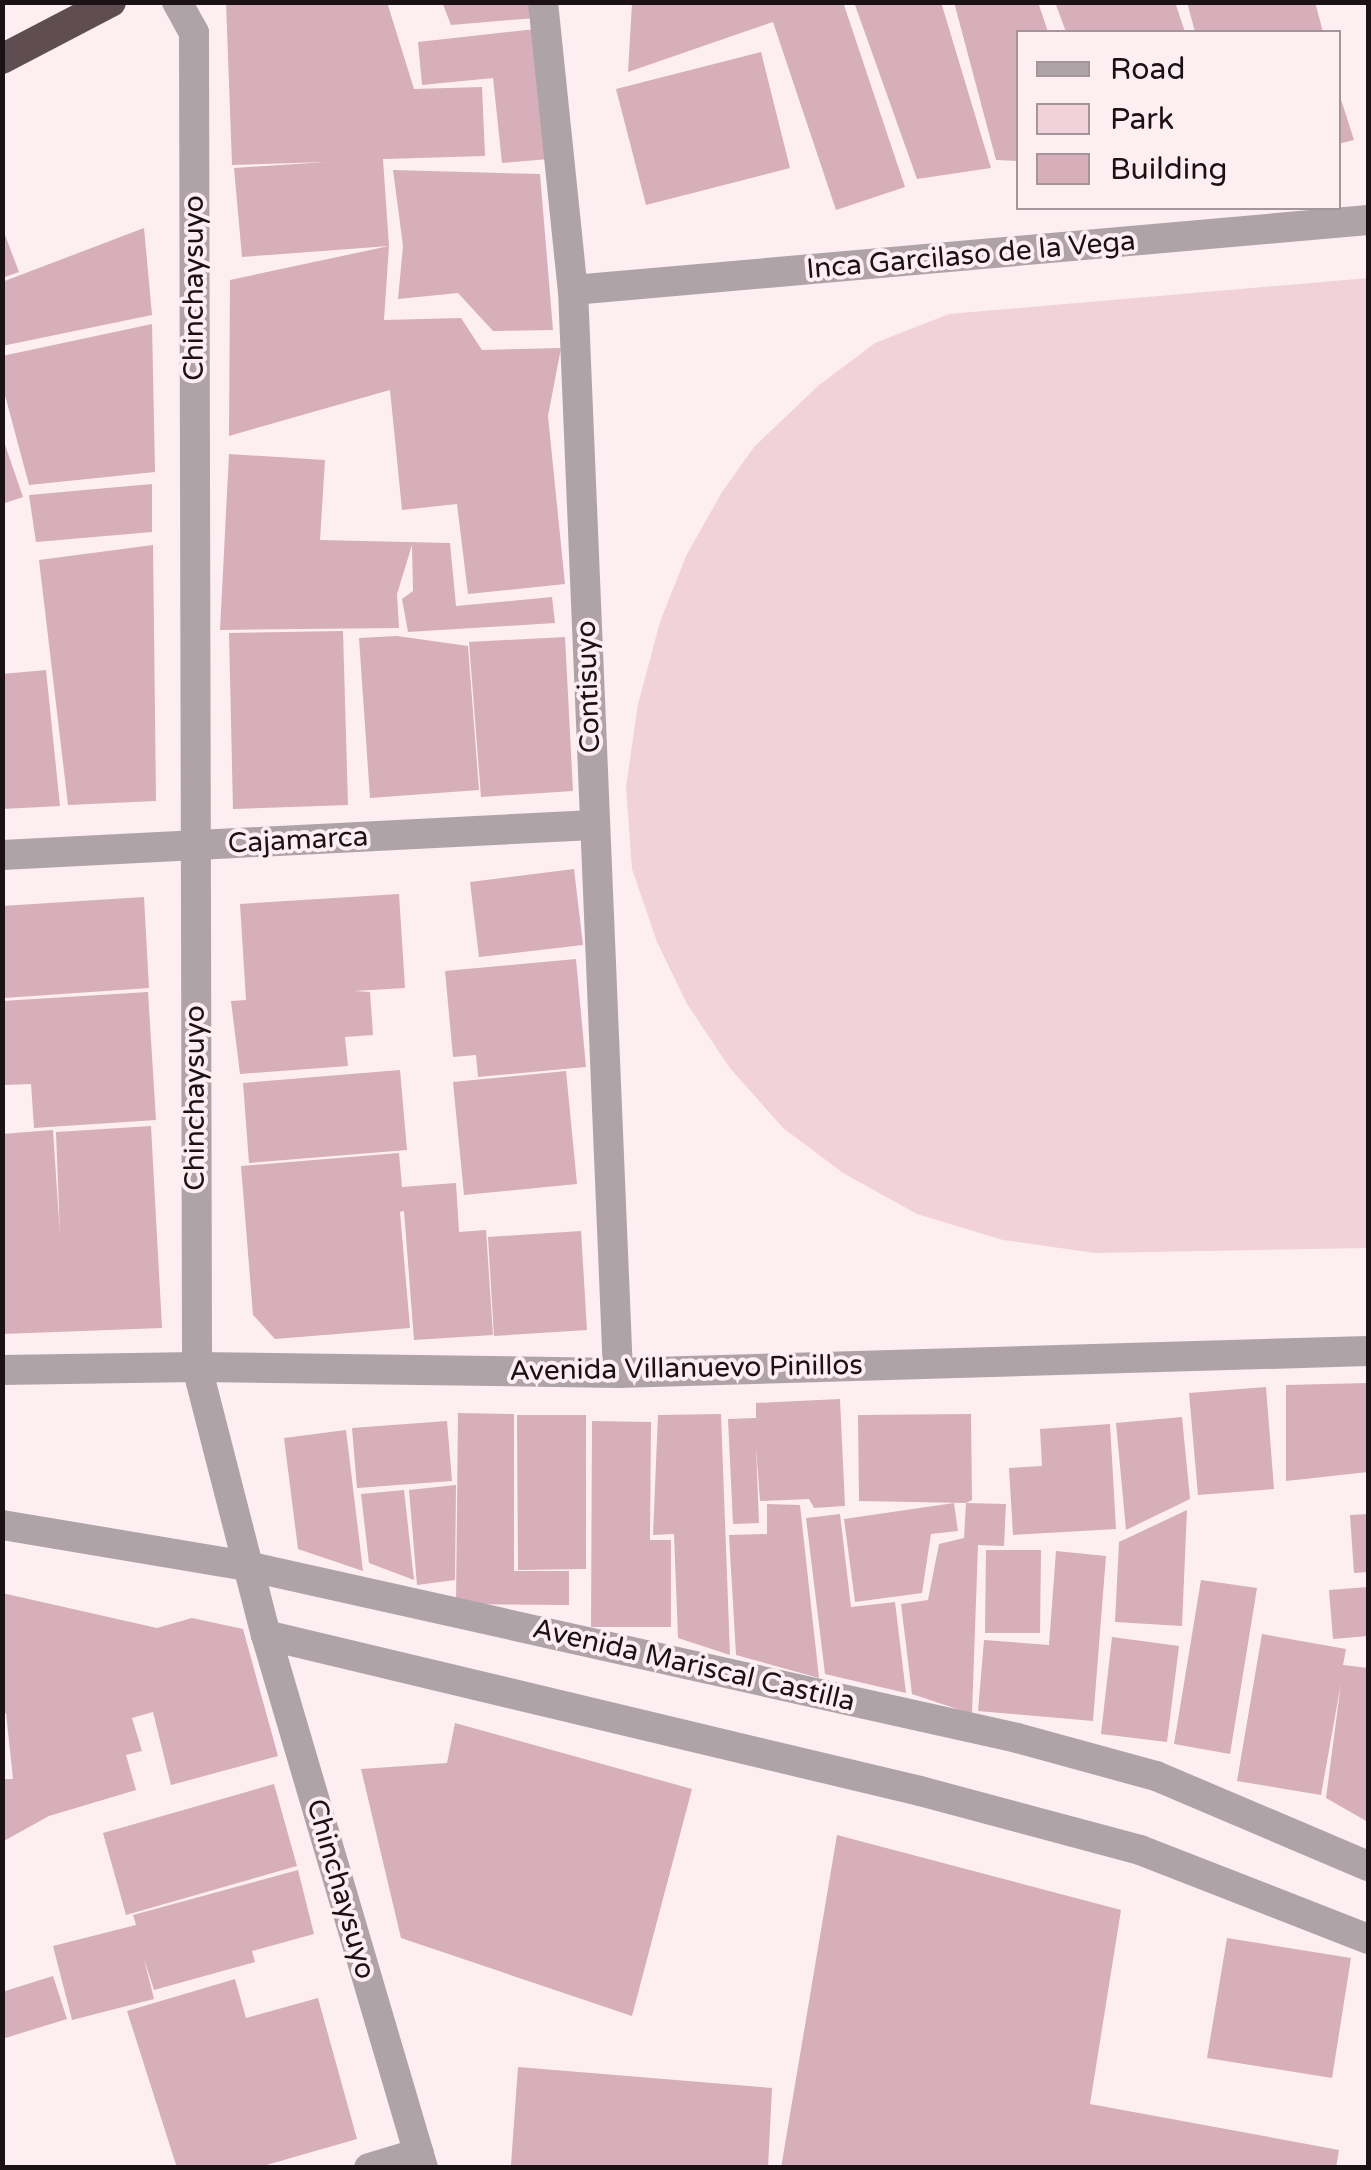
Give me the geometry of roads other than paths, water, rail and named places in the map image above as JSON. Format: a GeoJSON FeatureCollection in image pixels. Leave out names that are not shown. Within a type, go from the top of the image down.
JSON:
{"type":"FeatureCollection","features":[{"type":"Feature","properties":{"kind":"highway"},"geometry":{"type":"LineString","coordinates":[[2,60],[111,2]]}},
{"type":"Feature","properties":{"kind":"street","name":"Chinchaysuyo"},"geometry":{"type":"LineString","coordinates":[[177,2],[194,34],[197,1367],[266,1636],[421,2160]]}},
{"type":"Feature","properties":{"kind":"street","name":"Contisuyo"},"geometry":{"type":"LineString","coordinates":[[544,2],[573,290],[618,1373]]}},
{"type":"Feature","properties":{"kind":"street","name":"Inca Garcilaso de la Vega"},"geometry":{"type":"LineString","coordinates":[[573,290],[1368,220]]}},
{"type":"Feature","properties":{"kind":"street","name":"Cajamarca"},"geometry":{"type":"LineString","coordinates":[[2,855],[593,826]]}},
{"type":"Feature","properties":{"kind":"street","name":"Avenida Villanuevo Pinillos"},"geometry":{"type":"LineString","coordinates":[[2,1370],[197,1367],[618,1373],[1368,1351]]}},
{"type":"Feature","properties":{"kind":"street","name":"Avenida Mariscal Castilla"},"geometry":{"type":"LineString","coordinates":[[2,1525],[247,1566],[1017,1738],[1156,1776],[1368,1866]]}},
{"type":"Feature","properties":{"kind":"street"},"geometry":{"type":"LineString","coordinates":[[266,1636],[920,1791],[1140,1850],[1368,1939]]}},
{"type":"Feature","properties":{"kind":"street"},"geometry":{"type":"LineString","coordinates":[[368,2168],[421,2160]]}}]}
